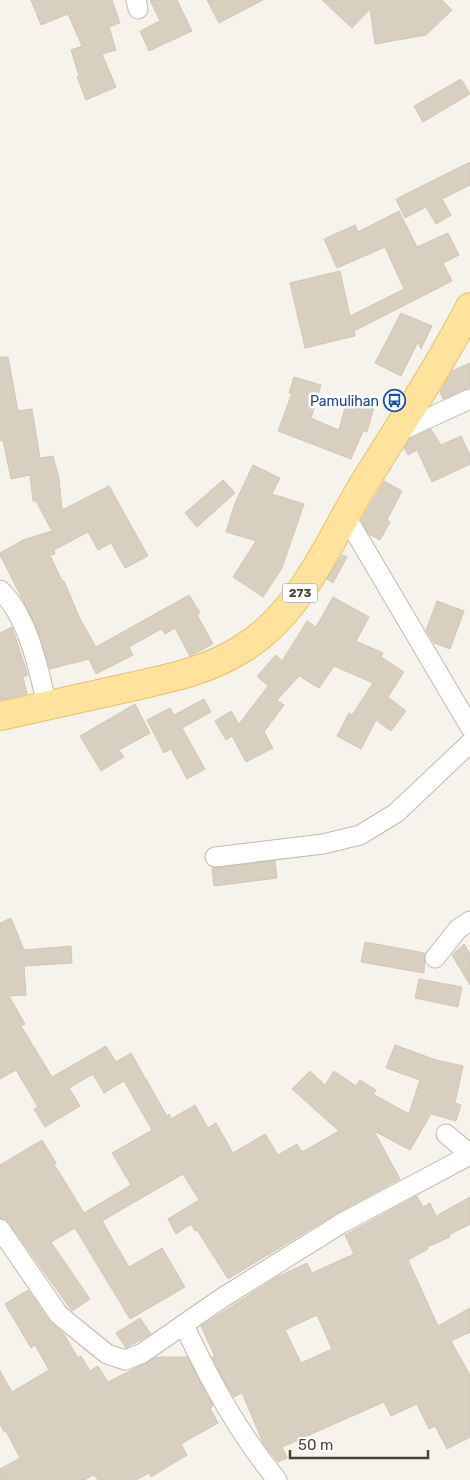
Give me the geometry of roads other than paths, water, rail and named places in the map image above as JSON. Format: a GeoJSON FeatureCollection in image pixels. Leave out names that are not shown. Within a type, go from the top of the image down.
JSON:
{"type":"FeatureCollection","features":[{"type":"Feature","properties":{"kind":"main road","name":"273"},"geometry":{"type":"LineString","coordinates":[[0,716],[194,672],[240,651],[274,624],[291,606],[452,342],[470,307]]}},
{"type":"Feature","properties":{"kind":"street"},"geometry":{"type":"LineString","coordinates":[[396,433],[470,398]]}},
{"type":"Feature","properties":{"kind":"street"},"geometry":{"type":"LineString","coordinates":[[345,515],[470,727]]}},
{"type":"Feature","properties":{"kind":"street"},"geometry":{"type":"LineString","coordinates":[[0,590],[9,599],[35,653],[47,706]]}},
{"type":"Feature","properties":{"kind":"street"},"geometry":{"type":"LineString","coordinates":[[216,857],[323,844],[360,834],[396,813],[470,742]]}},
{"type":"Feature","properties":{"kind":"street"},"geometry":{"type":"LineString","coordinates":[[435,958],[458,929],[470,920]]}},
{"type":"Feature","properties":{"kind":"street"},"geometry":{"type":"LineString","coordinates":[[0,1230],[59,1315],[107,1354],[125,1360],[141,1354],[222,1298],[342,1223],[470,1154],[446,1134]]}},
{"type":"Feature","properties":{"kind":"street"},"geometry":{"type":"LineString","coordinates":[[184,1325],[211,1384],[250,1447],[277,1480]]}},
{"type":"Feature","properties":{"kind":"place","name":"Pamulihan"},"geometry":{"type":"Point","coordinates":[395,401]}}]}
